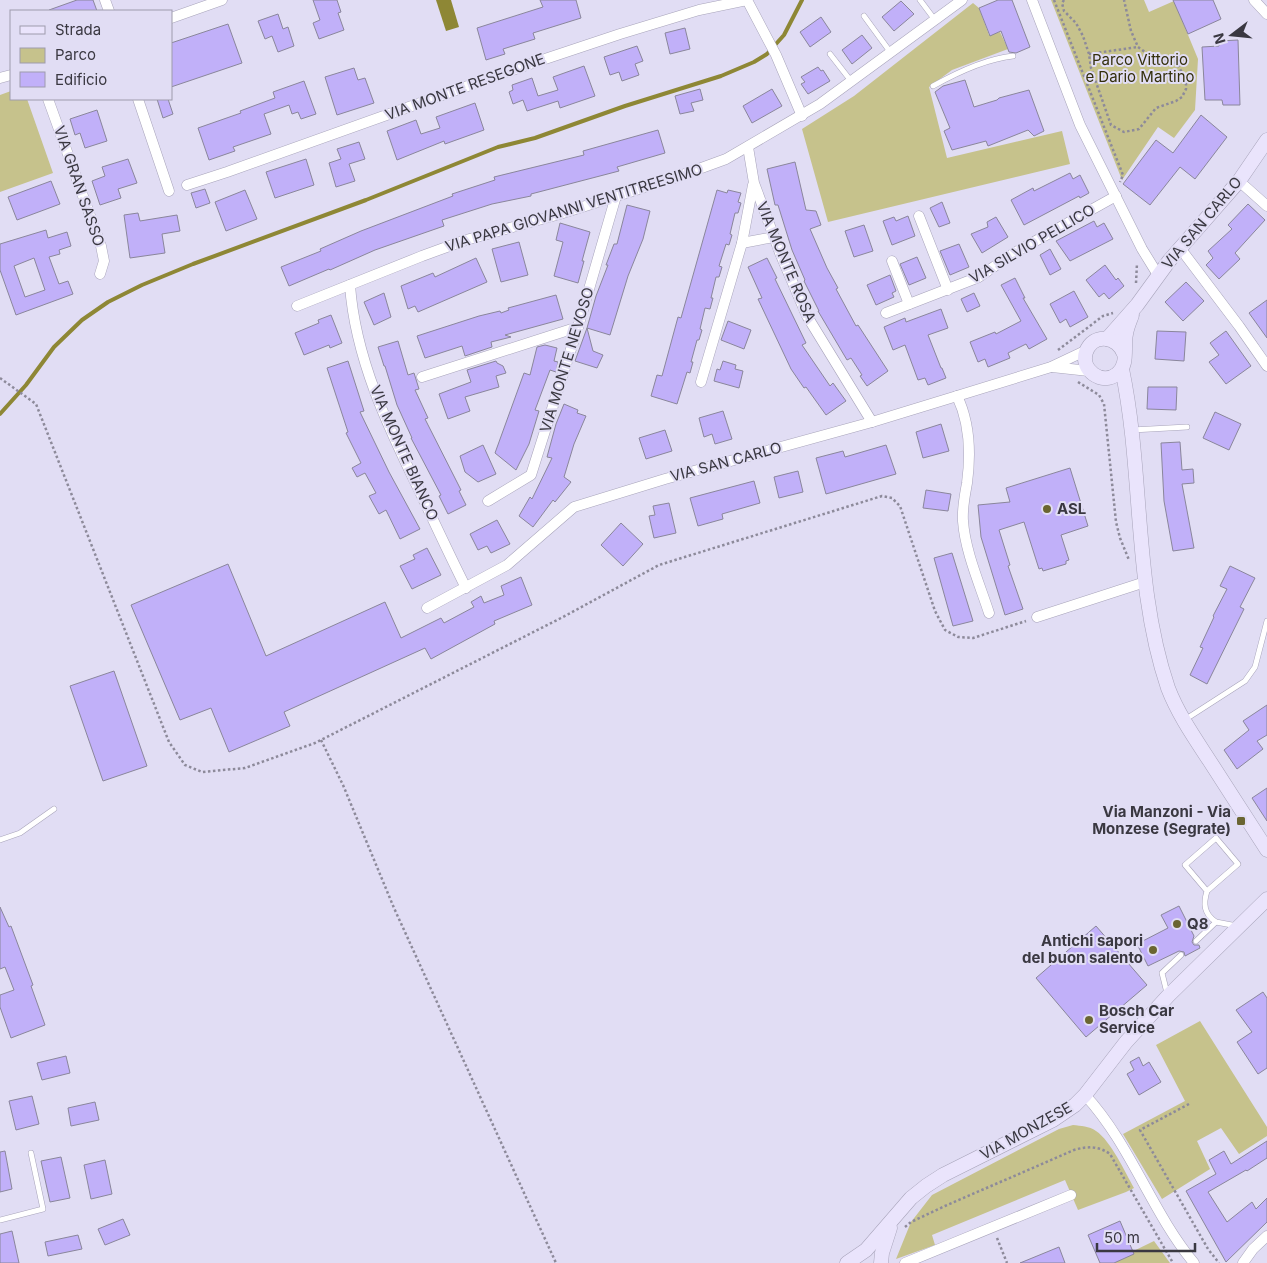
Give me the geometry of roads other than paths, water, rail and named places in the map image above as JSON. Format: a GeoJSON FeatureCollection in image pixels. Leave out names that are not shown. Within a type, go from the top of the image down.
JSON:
{"type":"FeatureCollection","features":[{"type":"Feature","properties":{"kind":"street"},"geometry":{"type":"LineString","coordinates":[[172,18],[222,0]]}},
{"type":"Feature","properties":{"kind":"street"},"geometry":{"type":"LineString","coordinates":[[747,0],[776,55],[802,116]]}},
{"type":"Feature","properties":{"kind":"street","name":"VIA MONTE RESEGONE"},"geometry":{"type":"LineString","coordinates":[[187,185],[520,67],[700,10],[747,0]]}},
{"type":"Feature","properties":{"kind":"street","name":"VIA PAPA GIOVANNI VENTITREESIMO"},"geometry":{"type":"LineString","coordinates":[[297,306],[466,240],[560,214],[696,170],[726,158],[802,116],[852,82],[962,0]]}},
{"type":"Feature","properties":{"kind":"street"},"geometry":{"type":"LineString","coordinates":[[1032,0],[1080,125],[1142,249],[1158,275]]}},
{"type":"Feature","properties":{"kind":"street"},"geometry":{"type":"LineString","coordinates":[[1254,0],[1267,14]]}},
{"type":"Feature","properties":{"kind":"street","name":"VIA GRAN SASSO"},"geometry":{"type":"LineString","coordinates":[[48,100],[101,246],[104,262],[100,274]]}},
{"type":"Feature","properties":{"kind":"street"},"geometry":{"type":"LineString","coordinates":[[138,100],[169,191]]}},
{"type":"Feature","properties":{"kind":"street","name":"VIA SAN CARLO"},"geometry":{"type":"LineString","coordinates":[[1107,339],[1137,305],[1180,248],[1239,181],[1267,140]]}},
{"type":"Feature","properties":{"kind":"street","name":"VIA MONTE ROSA"},"geometry":{"type":"LineString","coordinates":[[748,147],[754,183],[807,316],[872,422]]}},
{"type":"Feature","properties":{"kind":"street"},"geometry":{"type":"LineString","coordinates":[[1239,181],[1267,206]]}},
{"type":"Feature","properties":{"kind":"street"},"geometry":{"type":"LineString","coordinates":[[701,382],[742,243],[754,183]]}},
{"type":"Feature","properties":{"kind":"street","name":"VIA MONTE NEVOSO"},"geometry":{"type":"LineString","coordinates":[[488,501],[531,475],[578,327],[616,196]]}},
{"type":"Feature","properties":{"kind":"street","name":"VIA SILVIO PELLICO"},"geometry":{"type":"LineString","coordinates":[[886,313],[979,278],[1014,253],[1116,196]]}},
{"type":"Feature","properties":{"kind":"street"},"geometry":{"type":"LineString","coordinates":[[919,216],[948,290]]}},
{"type":"Feature","properties":{"kind":"street"},"geometry":{"type":"LineString","coordinates":[[742,243],[774,237]]}},
{"type":"Feature","properties":{"kind":"street"},"geometry":{"type":"LineString","coordinates":[[1180,248],[1267,366]]}},
{"type":"Feature","properties":{"kind":"street"},"geometry":{"type":"LineString","coordinates":[[892,261],[909,304]]}},
{"type":"Feature","properties":{"kind":"street","name":"VIA MONTE BIANCO"},"geometry":{"type":"LineString","coordinates":[[350,284],[356,330],[379,401],[402,456],[466,588]]}},
{"type":"Feature","properties":{"kind":"street","name":"VIA SAN CARLO"},"geometry":{"type":"LineString","coordinates":[[1124,354],[1126,329],[1137,305]]}},
{"type":"Feature","properties":{"kind":"street"},"geometry":{"type":"LineString","coordinates":[[422,377],[578,327]]}},
{"type":"Feature","properties":{"kind":"street"},"geometry":{"type":"LineString","coordinates":[[1122,369],[1110,378],[1099,377],[1090,371],[1085,360],[1087,350],[1096,341],[1107,339],[1118,344],[1124,354],[1122,369],[1129,401],[1145,582],[1162,665],[1169,689],[1183,721],[1267,850]]}},
{"type":"Feature","properties":{"kind":"street","name":"VIA SAN CARLO"},"geometry":{"type":"LineString","coordinates":[[427,608],[507,565],[574,507],[665,479],[872,422],[957,396],[1051,366],[1087,350]]}},
{"type":"Feature","properties":{"kind":"street","name":"VIA SAN CARLO"},"geometry":{"type":"LineString","coordinates":[[1051,366],[1090,371]]}},
{"type":"Feature","properties":{"kind":"street"},"geometry":{"type":"LineString","coordinates":[[1110,378],[1120,393],[1131,426]]}},
{"type":"Feature","properties":{"kind":"street"},"geometry":{"type":"LineString","coordinates":[[957,396],[966,422],[969,445],[968,473],[962,515],[964,530],[989,613]]}},
{"type":"Feature","properties":{"kind":"street"},"geometry":{"type":"LineString","coordinates":[[1037,617],[1145,582]]}},
{"type":"Feature","properties":{"kind":"street","name":"VIA MONZESE"},"geometry":{"type":"LineString","coordinates":[[851,1261],[866,1250],[911,1198],[932,1182],[1060,1116],[1085,1095],[1126,1042],[1168,996],[1237,926],[1267,899]]}},
{"type":"Feature","properties":{"kind":"street"},"geometry":{"type":"LineString","coordinates":[[1085,1095],[1115,1134],[1178,1243],[1194,1263]]}},
{"type":"Feature","properties":{"kind":"street"},"geometry":{"type":"LineString","coordinates":[[905,1263],[1071,1195]]}},
{"type":"Feature","properties":{"kind":"street","name":"VIA MONZESE"},"geometry":{"type":"LineString","coordinates":[[851,1261],[869,1256],[879,1263],[886,1237],[896,1216]]}},
{"type":"Feature","properties":{"kind":"street"},"geometry":{"type":"LineString","coordinates":[[1243,1263],[1267,1236]]}},
{"type":"Feature","properties":{"kind":"lane"},"geometry":{"type":"LineString","coordinates":[[920,0],[935,20]]}},
{"type":"Feature","properties":{"kind":"lane"},"geometry":{"type":"LineString","coordinates":[[864,16],[891,53]]}},
{"type":"Feature","properties":{"kind":"lane"},"geometry":{"type":"LineString","coordinates":[[830,54],[852,82]]}},
{"type":"Feature","properties":{"kind":"lane"},"geometry":{"type":"LineString","coordinates":[[933,86],[956,74],[996,58],[1013,56]]}},
{"type":"Feature","properties":{"kind":"lane"},"geometry":{"type":"LineString","coordinates":[[1131,426],[1187,427]]}},
{"type":"Feature","properties":{"kind":"lane"},"geometry":{"type":"LineString","coordinates":[[1183,721],[1245,681],[1255,667],[1267,621]]}},
{"type":"Feature","properties":{"kind":"lane"},"geometry":{"type":"LineString","coordinates":[[0,840],[20,832],[54,808]]}},
{"type":"Feature","properties":{"kind":"lane"},"geometry":{"type":"LineString","coordinates":[[1207,891],[1185,865],[1216,838],[1238,864],[1207,891],[1205,906],[1211,918],[1216,922],[1237,926]]}},
{"type":"Feature","properties":{"kind":"lane"},"geometry":{"type":"LineString","coordinates":[[1196,941],[1216,922]]}},
{"type":"Feature","properties":{"kind":"lane"},"geometry":{"type":"LineString","coordinates":[[1168,996],[1162,973],[1182,955]]}},
{"type":"Feature","properties":{"kind":"lane"},"geometry":{"type":"LineString","coordinates":[[0,1220],[44,1209],[31,1153]]}},
{"type":"Feature","properties":{"kind":"waterway"},"geometry":{"type":"LineString","coordinates":[[0,414],[26,385],[54,347],[82,320],[108,302],[142,285],[193,264],[366,200],[498,147],[535,138],[625,106],[721,76],[754,62],[767,54],[784,35],[802,0]]}},
{"type":"Feature","properties":{"kind":"place","name":"ASL"},"geometry":{"type":"Point","coordinates":[1047,509]}},
{"type":"Feature","properties":{"kind":"place","name":"Via Manzoni - Via Monzese (Segrate)"},"geometry":{"type":"Point","coordinates":[1241,821]}},
{"type":"Feature","properties":{"kind":"place","name":"Q8"},"geometry":{"type":"Point","coordinates":[1177,924]}},
{"type":"Feature","properties":{"kind":"place","name":"Antichi sapori del buon salento"},"geometry":{"type":"Point","coordinates":[1153,950]}},
{"type":"Feature","properties":{"kind":"place","name":"Bosch Car Service"},"geometry":{"type":"Point","coordinates":[1089,1020]}},
{"type":"Feature","properties":{"kind":"park label","name":"Parco Vittorio e Dario Martino"},"geometry":{"type":"Point","coordinates":[1140,68]}}]}
